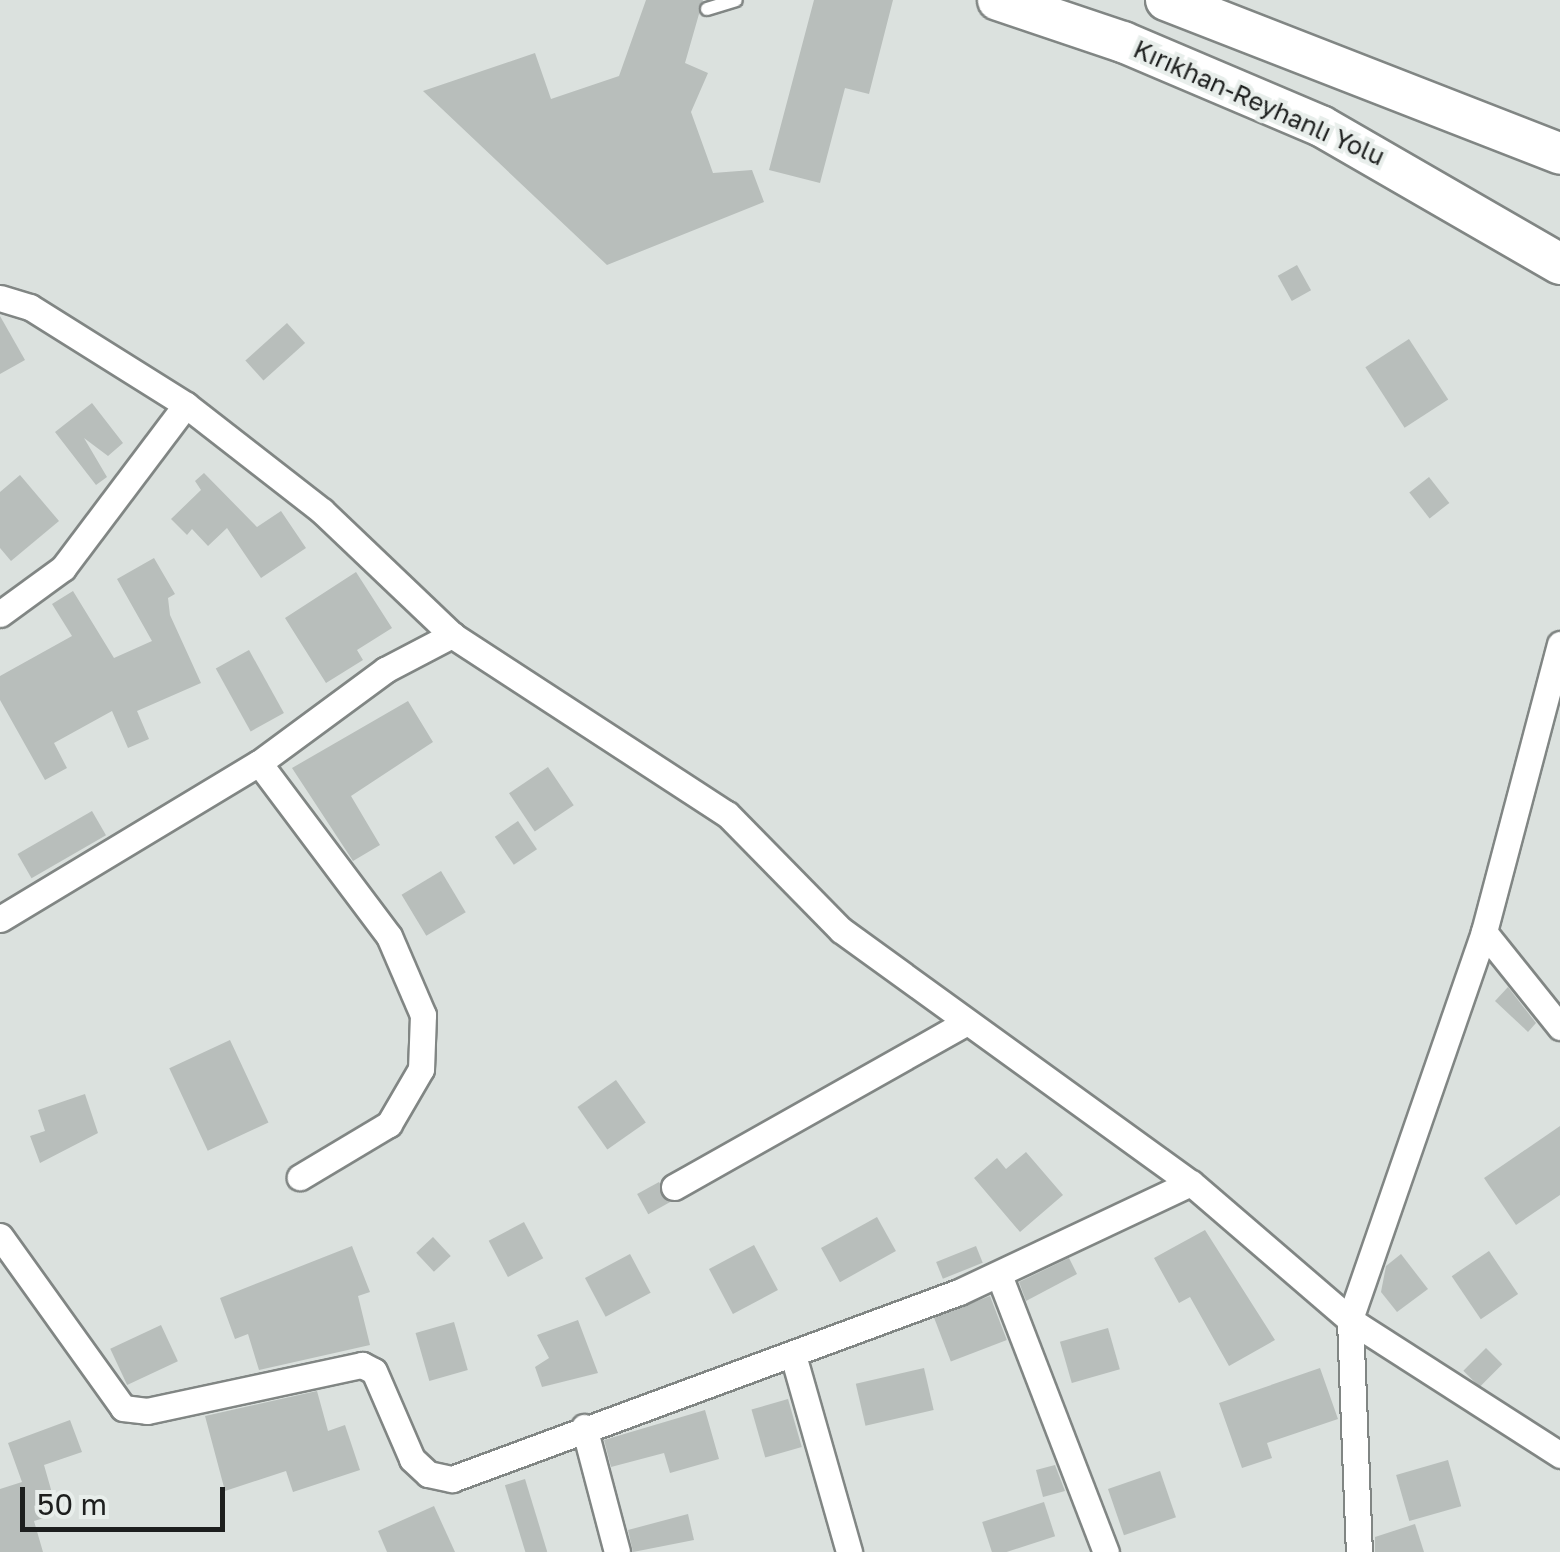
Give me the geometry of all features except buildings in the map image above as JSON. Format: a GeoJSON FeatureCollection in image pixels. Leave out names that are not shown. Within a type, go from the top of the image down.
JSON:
{"type":"FeatureCollection","features":[{"type":"Feature","properties":{"kind":"highway","name":"Kırıkhan-Reyhanlı Yolu"},"geometry":{"type":"LineString","coordinates":[[998,0],[1123,42],[1321,126],[1560,264]]}},
{"type":"Feature","properties":{"kind":"highway"},"geometry":{"type":"LineString","coordinates":[[1166,0],[1560,154]]}},
{"type":"Feature","properties":{"kind":"street"},"geometry":{"type":"LineString","coordinates":[[0,298],[30,307],[186,405],[322,511],[452,635],[727,814],[841,930],[962,1024],[1191,1184],[1350,1320],[1560,1455]]}},
{"type":"Feature","properties":{"kind":"street"},"geometry":{"type":"LineString","coordinates":[[0,614],[63,568],[186,405]]}},
{"type":"Feature","properties":{"kind":"street"},"geometry":{"type":"LineString","coordinates":[[0,919],[258,763],[385,670],[452,635]]}},
{"type":"Feature","properties":{"kind":"street"},"geometry":{"type":"LineString","coordinates":[[1360,1552],[1350,1320],[1484,932],[1560,644]]}},
{"type":"Feature","properties":{"kind":"street"},"geometry":{"type":"LineString","coordinates":[[258,763],[390,936],[423,1015],[421,1069],[388,1124],[300,1177]]}},
{"type":"Feature","properties":{"kind":"street"},"geometry":{"type":"LineString","coordinates":[[1484,932],[1560,1027]]}},
{"type":"Feature","properties":{"kind":"street"},"geometry":{"type":"LineString","coordinates":[[674,1187],[962,1024]]}},
{"type":"Feature","properties":{"kind":"street"},"geometry":{"type":"LineString","coordinates":[[0,1236],[110,1400],[132,1412],[362,1365],[374,1371],[412,1459],[428,1474],[452,1479],[584,1427],[793,1356],[999,1275],[1191,1184]]}},
{"type":"Feature","properties":{"kind":"street"},"geometry":{"type":"LineString","coordinates":[[999,1275],[1106,1552]]}},
{"type":"Feature","properties":{"kind":"street"},"geometry":{"type":"LineString","coordinates":[[793,1356],[849,1552]]}},
{"type":"Feature","properties":{"kind":"street"},"geometry":{"type":"LineString","coordinates":[[584,1427],[617,1552]]}},
{"type":"Feature","properties":{"kind":"lane"},"geometry":{"type":"LineString","coordinates":[[707,8],[736,0]]}}]}
